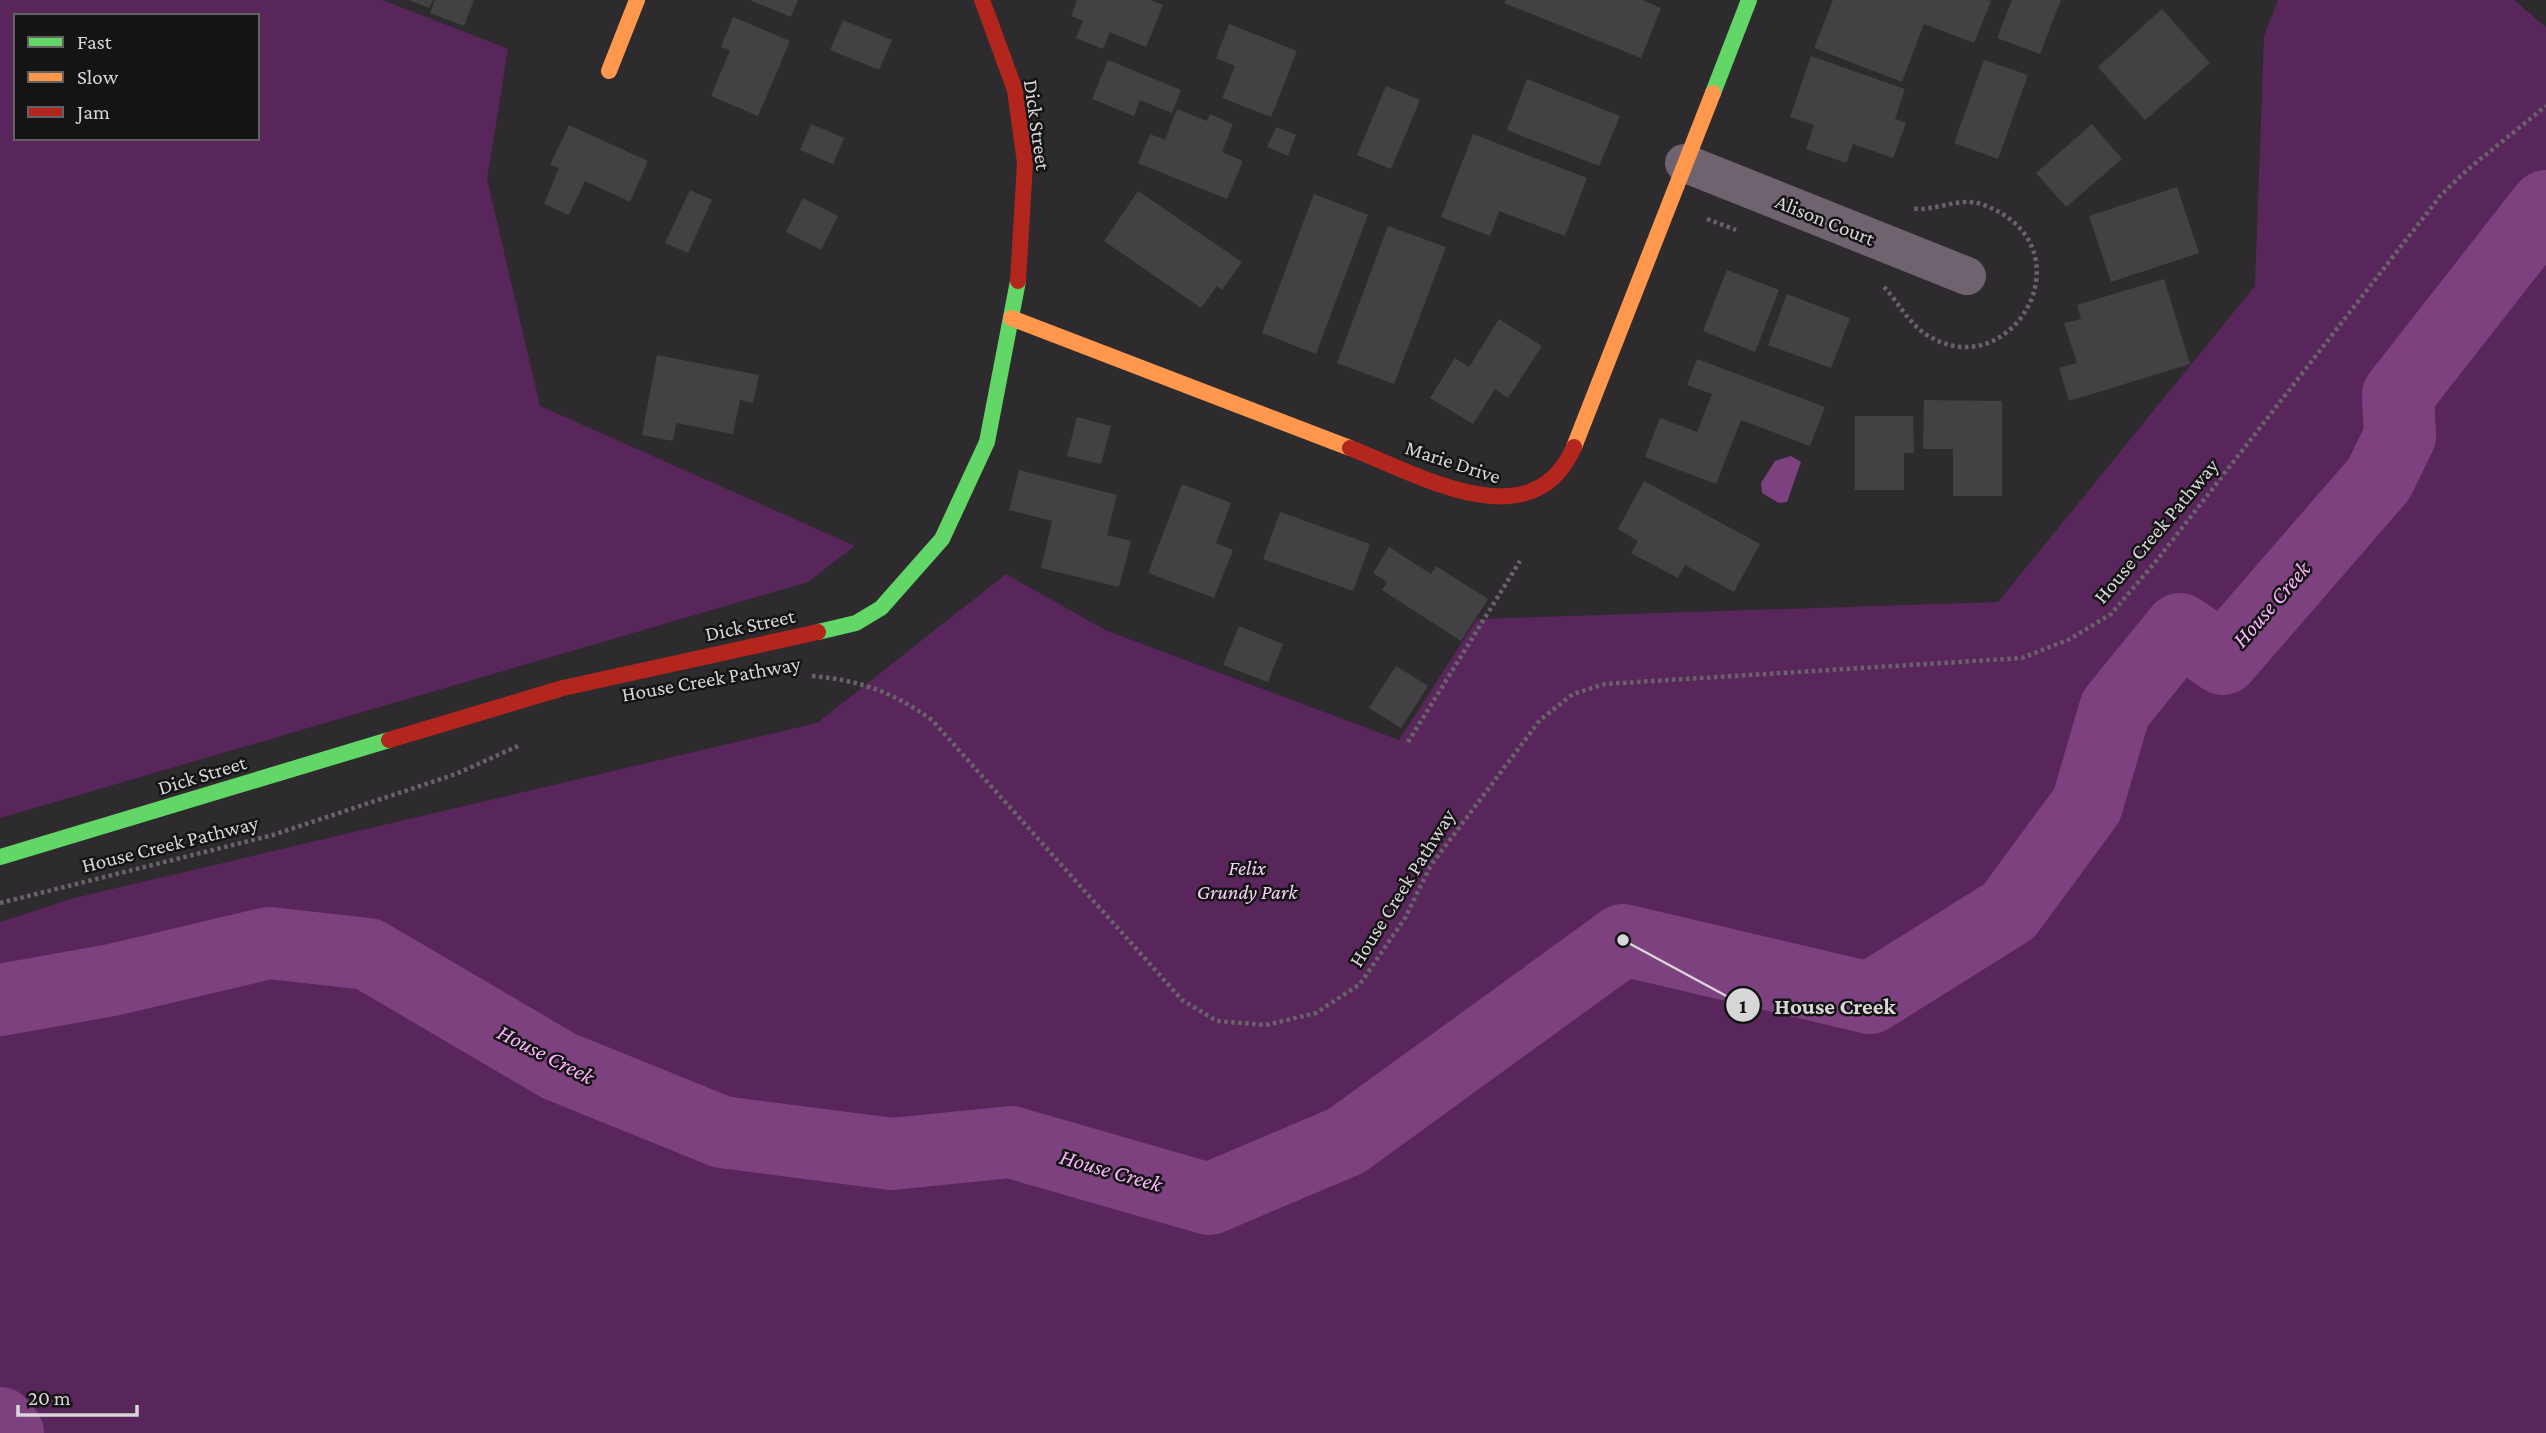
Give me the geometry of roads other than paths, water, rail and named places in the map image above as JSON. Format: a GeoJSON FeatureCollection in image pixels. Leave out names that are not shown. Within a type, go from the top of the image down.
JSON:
{"type":"FeatureCollection","features":[{"type":"Feature","properties":{"kind":"street"},"geometry":{"type":"LineString","coordinates":[[609,71],[637,0]]}},
{"type":"Feature","properties":{"kind":"street","name":"Dick Street"},"geometry":{"type":"LineString","coordinates":[[0,858],[563,688],[856,623],[881,608],[942,539],[987,442],[1020,273],[1025,163],[1014,90],[982,0]]}},
{"type":"Feature","properties":{"kind":"street","name":"Marie Drive"},"geometry":{"type":"LineString","coordinates":[[1011,318],[1452,487],[1508,501],[1537,489],[1562,467],[1572,451],[1749,0]]}},
{"type":"Feature","properties":{"kind":"street","name":"Alison Court"},"geometry":{"type":"LineString","coordinates":[[1684,163],[1967,276]]}},
{"type":"Feature","properties":{"kind":"waterway","name":"House Creek"},"geometry":{"type":"LineString","coordinates":[[0,1000],[112,980],[269,943],[368,954],[559,1066],[722,1132],[892,1154],[1011,1142],[1209,1199],[1346,1141],[1623,940],[1870,998],[2009,911],[2087,805],[2115,709],[2180,629],[2223,659],[2379,479],[2400,436],[2398,395],[2546,206]]}},
{"type":"Feature","properties":{"kind":"waterway","name":"House Creek"},"geometry":{"type":"LineString","coordinates":[[0,1423],[8,1433]]}},
{"type":"Feature","properties":{"kind":"place","name":"House Creek"},"geometry":{"type":"Point","coordinates":[1623,940]}},
{"type":"Feature","properties":{"kind":"park label","name":"Felix Grundy Park"},"geometry":{"type":"Point","coordinates":[1247,880]}}]}
